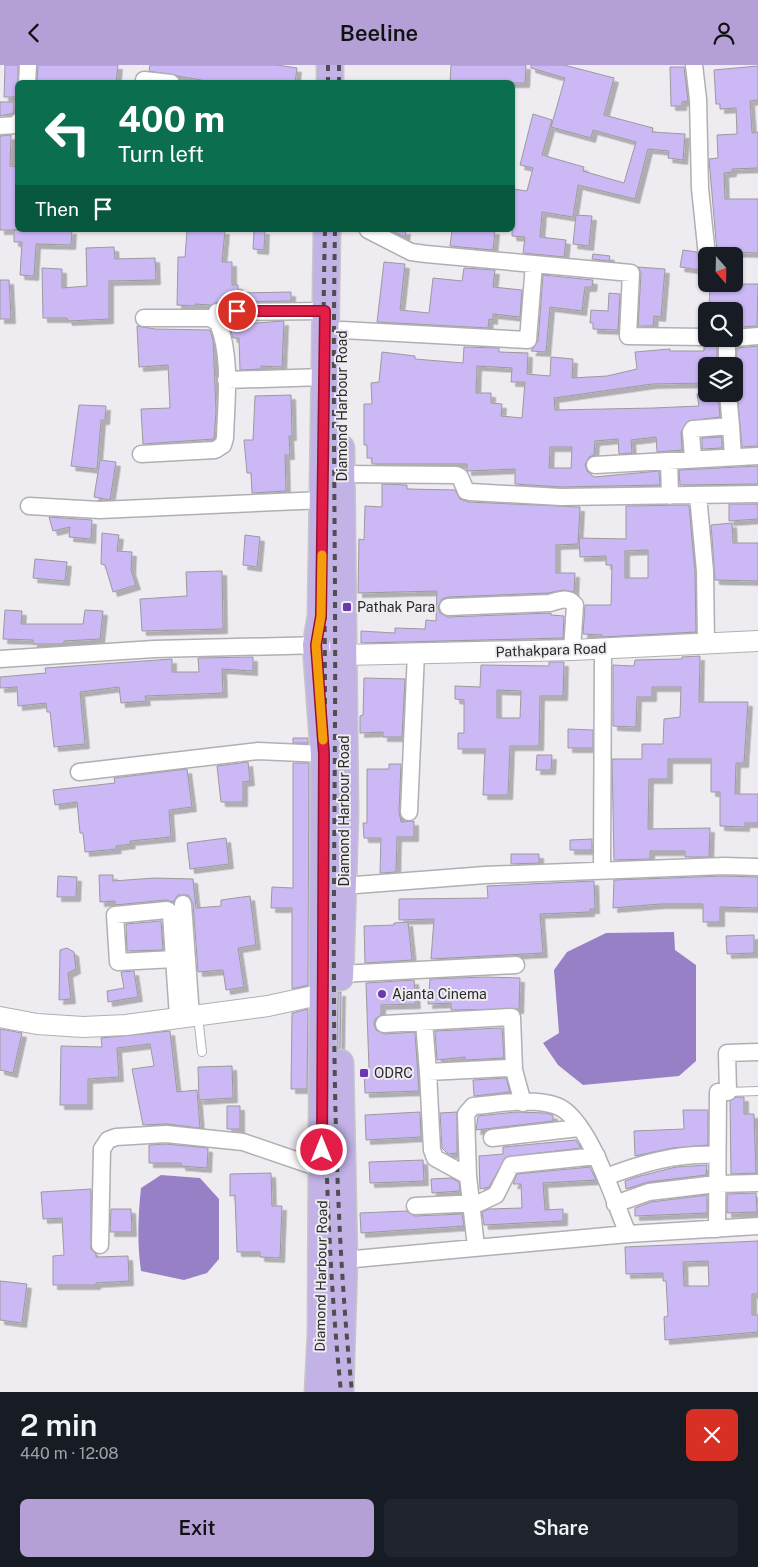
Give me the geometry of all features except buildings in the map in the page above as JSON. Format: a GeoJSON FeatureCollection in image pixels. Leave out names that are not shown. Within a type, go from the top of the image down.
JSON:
{"type":"FeatureCollection","features":[{"type":"Feature","properties":{"kind":"highway"},"geometry":{"type":"LineString","coordinates":[[330,65],[330,80]]}},
{"type":"Feature","properties":{"kind":"highway"},"geometry":{"type":"LineString","coordinates":[[345,80],[346,65]]}},
{"type":"Feature","properties":{"kind":"highway","name":"Diamond Harbour Road"},"geometry":{"type":"LineString","coordinates":[[318,1392],[321,1334],[324,754],[316,645],[321,616],[327,232]]}},
{"type":"Feature","properties":{"kind":"highway","name":"Diamond Harbour Road"},"geometry":{"type":"LineString","coordinates":[[340,1392],[344,1260],[340,974],[343,885],[344,649],[341,474],[344,232]]}},
{"type":"Feature","properties":{"kind":"street"},"geometry":{"type":"LineString","coordinates":[[27,80],[28,65]]}},
{"type":"Feature","properties":{"kind":"street"},"geometry":{"type":"LineString","coordinates":[[694,65],[698,99],[700,188],[706,247]]}},
{"type":"Feature","properties":{"kind":"street"},"geometry":{"type":"LineString","coordinates":[[0,126],[15,126]]}},
{"type":"Feature","properties":{"kind":"street"},"geometry":{"type":"LineString","coordinates":[[372,232],[411,251],[631,273],[628,335],[698,337]]}},
{"type":"Feature","properties":{"kind":"street"},"geometry":{"type":"LineString","coordinates":[[342,330],[528,340],[534,264]]}},
{"type":"Feature","properties":{"kind":"street"},"geometry":{"type":"LineString","coordinates":[[217,312],[325,311]]}},
{"type":"Feature","properties":{"kind":"street"},"geometry":{"type":"LineString","coordinates":[[141,454],[215,450],[223,445],[225,438],[225,346],[218,323],[210,318],[144,318]]}},
{"type":"Feature","properties":{"kind":"street"},"geometry":{"type":"LineString","coordinates":[[743,337],[758,336]]}},
{"type":"Feature","properties":{"kind":"street"},"geometry":{"type":"LineString","coordinates":[[226,380],[324,377]]}},
{"type":"Feature","properties":{"kind":"street"},"geometry":{"type":"LineString","coordinates":[[729,402],[733,457]]}},
{"type":"Feature","properties":{"kind":"street"},"geometry":{"type":"LineString","coordinates":[[693,458],[691,432],[693,429],[731,426]]}},
{"type":"Feature","properties":{"kind":"street"},"geometry":{"type":"LineString","coordinates":[[595,465],[758,455]]}},
{"type":"Feature","properties":{"kind":"street"},"geometry":{"type":"LineString","coordinates":[[669,461],[670,496]]}},
{"type":"Feature","properties":{"kind":"street"},"geometry":{"type":"LineString","coordinates":[[341,474],[456,475],[460,477],[466,491],[470,492],[561,497],[758,494]]}},
{"type":"Feature","properties":{"kind":"street"},"geometry":{"type":"LineString","coordinates":[[698,495],[705,571],[706,642]]}},
{"type":"Feature","properties":{"kind":"street"},"geometry":{"type":"LineString","coordinates":[[29,506],[113,510],[322,500]]}},
{"type":"Feature","properties":{"kind":"street"},"geometry":{"type":"LineString","coordinates":[[448,607],[550,603],[566,599],[575,605],[572,650]]}},
{"type":"Feature","properties":{"kind":"street","name":"Pathakpara Road"},"geometry":{"type":"LineString","coordinates":[[344,649],[416,653],[572,650],[706,642],[758,641]]}},
{"type":"Feature","properties":{"kind":"street"},"geometry":{"type":"LineString","coordinates":[[0,659],[154,649],[316,645],[344,649]]}},
{"type":"Feature","properties":{"kind":"street"},"geometry":{"type":"LineString","coordinates":[[602,871],[603,649]]}},
{"type":"Feature","properties":{"kind":"street"},"geometry":{"type":"LineString","coordinates":[[410,812],[416,653]]}},
{"type":"Feature","properties":{"kind":"street"},"geometry":{"type":"LineString","coordinates":[[79,772],[258,751],[324,754]]}},
{"type":"Feature","properties":{"kind":"street"},"geometry":{"type":"LineString","coordinates":[[343,885],[485,875],[724,866],[758,867]]}},
{"type":"Feature","properties":{"kind":"street"},"geometry":{"type":"LineString","coordinates":[[183,904],[189,1017]]}},
{"type":"Feature","properties":{"kind":"street"},"geometry":{"type":"LineString","coordinates":[[174,959],[118,962],[115,915],[169,911],[174,959],[189,1017]]}},
{"type":"Feature","properties":{"kind":"street"},"geometry":{"type":"LineString","coordinates":[[340,974],[516,965]]}},
{"type":"Feature","properties":{"kind":"street"},"geometry":{"type":"LineString","coordinates":[[0,1017],[37,1024],[83,1027],[126,1025],[268,1006],[323,994]]}},
{"type":"Feature","properties":{"kind":"street"},"geometry":{"type":"LineString","coordinates":[[384,1024],[512,1017],[514,1070],[523,1103]]}},
{"type":"Feature","properties":{"kind":"street"},"geometry":{"type":"LineString","coordinates":[[424,1022],[432,1150],[435,1158],[468,1176]]}},
{"type":"Feature","properties":{"kind":"street"},"geometry":{"type":"LineString","coordinates":[[717,1229],[717,1155],[727,1053],[758,1052]]}},
{"type":"Feature","properties":{"kind":"street"},"geometry":{"type":"LineString","coordinates":[[428,1072],[502,1067],[514,1070]]}},
{"type":"Feature","properties":{"kind":"street"},"geometry":{"type":"LineString","coordinates":[[476,1247],[468,1176],[465,1120],[473,1106],[541,1103],[557,1107],[567,1113],[597,1156],[628,1234]]}},
{"type":"Feature","properties":{"kind":"street"},"geometry":{"type":"LineString","coordinates":[[492,1138],[579,1128]]}},
{"type":"Feature","properties":{"kind":"street"},"geometry":{"type":"LineString","coordinates":[[100,1245],[102,1149],[108,1141],[116,1137],[166,1134],[242,1141],[322,1169]]}},
{"type":"Feature","properties":{"kind":"street"},"geometry":{"type":"LineString","coordinates":[[606,1177],[639,1164],[690,1154],[717,1155]]}},
{"type":"Feature","properties":{"kind":"street"},"geometry":{"type":"LineString","coordinates":[[415,1206],[479,1203],[496,1195],[511,1165],[597,1156]]}},
{"type":"Feature","properties":{"kind":"street"},"geometry":{"type":"LineString","coordinates":[[615,1203],[649,1192],[716,1184],[758,1183]]}},
{"type":"Feature","properties":{"kind":"street"},"geometry":{"type":"LineString","coordinates":[[344,1260],[628,1234],[758,1226]]}},
{"type":"Feature","properties":{"kind":"lane"},"geometry":{"type":"LineString","coordinates":[[189,1017],[202,1052]]}},
{"type":"Feature","properties":{"kind":"lane"},"geometry":{"type":"LineString","coordinates":[[723,1092],[758,1091]]}},
{"type":"Feature","properties":{"kind":"shaded area"},"geometry":{"type":"Polygon","coordinates":[[[674,932],[675,950],[696,965],[696,1061],[679,1076],[583,1085],[558,1065],[543,1043],[559,1033],[554,970],[567,952],[606,933],[674,932]]]}},
{"type":"Feature","properties":{"kind":"shaded area"},"geometry":{"type":"Polygon","coordinates":[[[161,1175],[200,1178],[219,1199],[219,1259],[207,1273],[184,1280],[141,1271],[138,1229],[141,1188],[161,1175]]]}},
{"type":"Feature","properties":{"kind":"railway"},"geometry":{"type":"LineString","coordinates":[[328,65],[328,80]]}},
{"type":"Feature","properties":{"kind":"railway"},"geometry":{"type":"LineString","coordinates":[[339,65],[339,80]]}},
{"type":"Feature","properties":{"kind":"railway"},"geometry":{"type":"LineString","coordinates":[[325,232],[323,412],[325,715],[324,1054],[329,1223],[341,1392]]}},
{"type":"Feature","properties":{"kind":"railway"},"geometry":{"type":"LineString","coordinates":[[335,232],[334,1057],[340,1224],[352,1392]]}},
{"type":"Feature","properties":{"kind":"slow traffic"},"geometry":{"type":"LineString","coordinates":[[322,555],[321,616],[316,645],[323,740]]}},
{"type":"Feature","properties":{"kind":"place","name":"Pathak Para"},"geometry":{"type":"Point","coordinates":[347,607]}},
{"type":"Feature","properties":{"kind":"place","name":"Ajanta Cinema"},"geometry":{"type":"Point","coordinates":[382,994]}},
{"type":"Feature","properties":{"kind":"place","name":"ODRC"},"geometry":{"type":"Point","coordinates":[364,1073]}},
{"type":"Feature","properties":{"kind":"route"},"geometry":{"type":"LineString","coordinates":[[237,311],[325,311],[321,616],[316,645],[324,754],[322,1150]]}}]}
